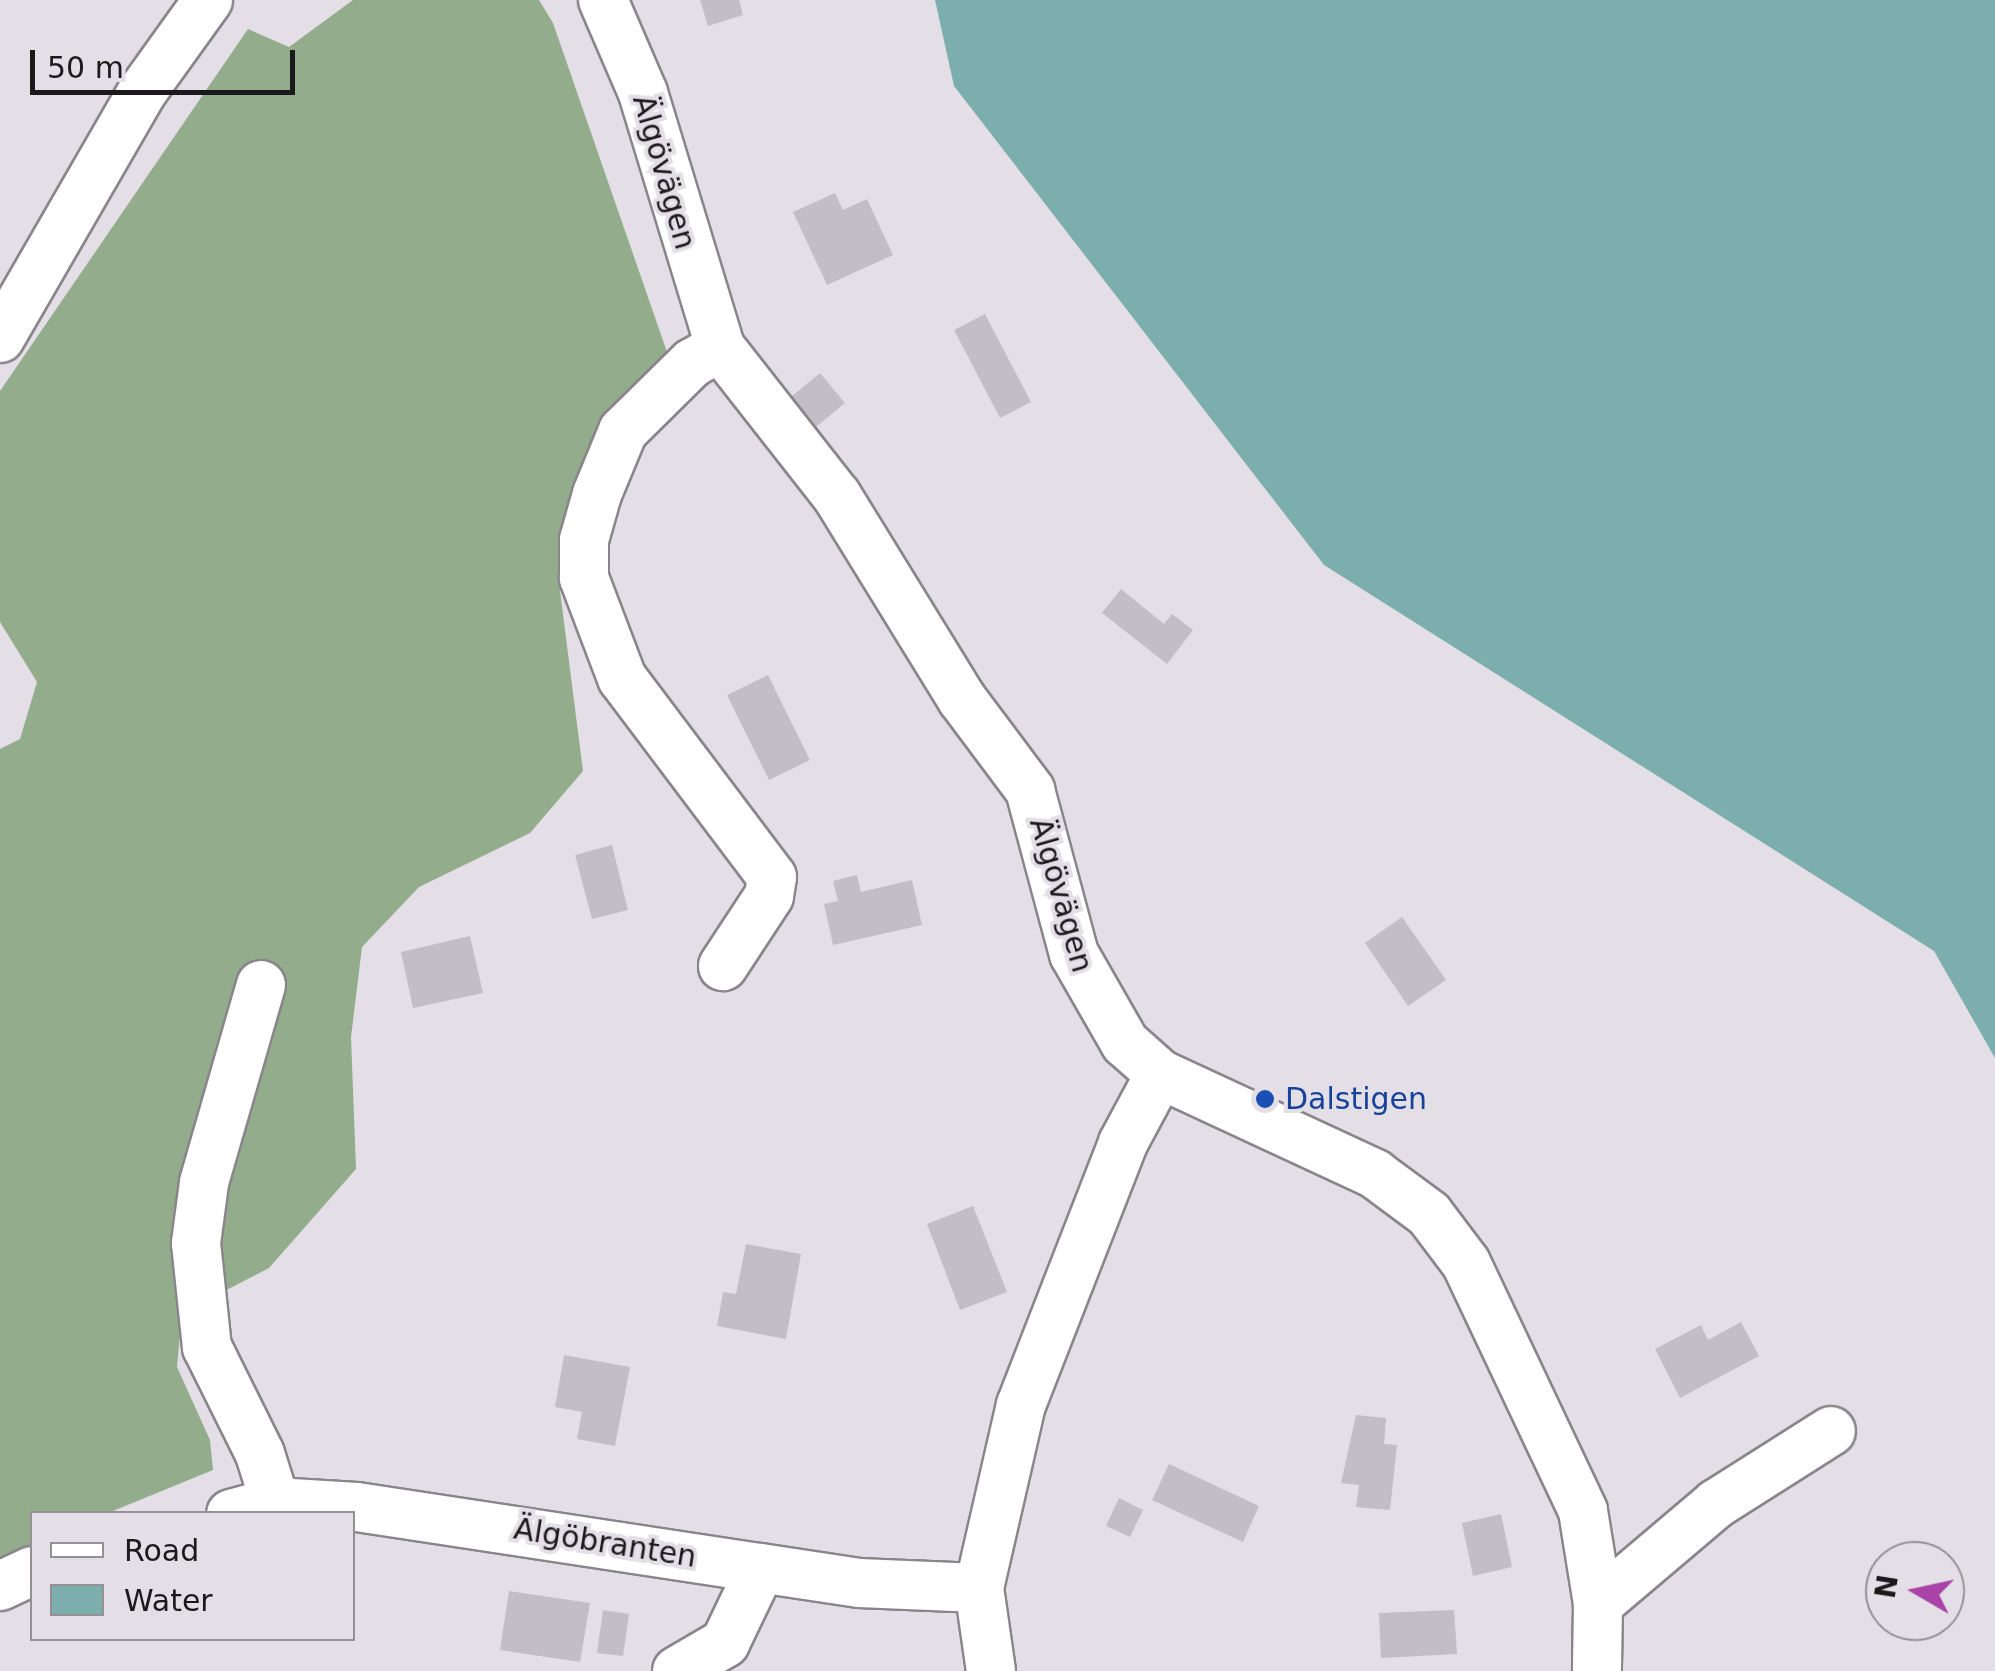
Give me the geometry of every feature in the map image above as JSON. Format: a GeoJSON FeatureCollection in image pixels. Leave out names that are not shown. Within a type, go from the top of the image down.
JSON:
{"type":"FeatureCollection","features":[{"type":"Feature","properties":{"kind":"street"},"geometry":{"type":"LineString","coordinates":[[0,338],[142,92],[208,0]]}},
{"type":"Feature","properties":{"kind":"street","name":"Älgövägen"},"geometry":{"type":"LineString","coordinates":[[603,0],[643,94],[720,347],[837,496],[942,669],[1030,790],[1089,990],[1125,1044],[1160,1074],[1375,1174],[1429,1214],[1466,1263],[1583,1511],[1598,1604],[1598,1671]]}},
{"type":"Feature","properties":{"kind":"street"},"geometry":{"type":"LineString","coordinates":[[720,347],[692,363],[624,431],[592,509],[584,578],[622,678],[772,877],[769,896],[723,966]]}},
{"type":"Feature","properties":{"kind":"street"},"geometry":{"type":"LineString","coordinates":[[253,1508],[260,1454],[207,1347],[196,1243],[204,1183],[260,985]]}},
{"type":"Feature","properties":{"kind":"street"},"geometry":{"type":"LineString","coordinates":[[991,1671],[979,1588],[1021,1405],[1123,1143],[1160,1074]]}},
{"type":"Feature","properties":{"kind":"street"},"geometry":{"type":"LineString","coordinates":[[1598,1604],[1716,1504],[1831,1431]]}},
{"type":"Feature","properties":{"kind":"street","name":"Älgöbranten"},"geometry":{"type":"LineString","coordinates":[[253,1508],[356,1506],[859,1583],[979,1588]]}},
{"type":"Feature","properties":{"kind":"street"},"geometry":{"type":"LineString","coordinates":[[677,1671],[725,1643],[761,1568]]}},
{"type":"Feature","properties":{"kind":"street"},"geometry":{"type":"LineString","coordinates":[[0,1586],[30,1572]]}},
{"type":"Feature","properties":{"kind":"green space"},"geometry":{"type":"Polygon","coordinates":[[[353,0],[539,0],[553,23],[667,352],[602,416],[559,583],[583,771],[530,833],[419,887],[362,947],[351,1037],[356,1169],[269,1268],[182,1313],[177,1367],[210,1440],[213,1470],[113,1511],[30,1511],[30,1546],[0,1560],[0,749],[20,739],[37,682],[0,622],[0,391],[248,29],[289,47],[353,0]]]}},
{"type":"Feature","properties":{"kind":"water"},"geometry":{"type":"Polygon","coordinates":[[[935,0],[1995,0],[1995,1058],[1934,951],[1324,565],[954,86],[935,0]]]}},
{"type":"Feature","properties":{"kind":"building"},"geometry":{"type":"Polygon","coordinates":[[[700,0],[739,0],[743,15],[708,26],[700,0]]]}},
{"type":"Feature","properties":{"kind":"building"},"geometry":{"type":"Polygon","coordinates":[[[835,193],[843,210],[867,199],[893,255],[827,285],[793,212],[835,193]]]}},
{"type":"Feature","properties":{"kind":"building"},"geometry":{"type":"Polygon","coordinates":[[[985,314],[1031,402],[1000,418],[954,330],[985,314]]]}},
{"type":"Feature","properties":{"kind":"building"},"geometry":{"type":"Polygon","coordinates":[[[820,373],[845,403],[816,427],[791,397],[820,373]]]}},
{"type":"Feature","properties":{"kind":"building"},"geometry":{"type":"Polygon","coordinates":[[[1121,589],[1164,624],[1172,614],[1193,630],[1167,664],[1102,613],[1121,589]]]}},
{"type":"Feature","properties":{"kind":"building"},"geometry":{"type":"Polygon","coordinates":[[[768,675],[810,760],[769,780],[727,695],[768,675]]]}},
{"type":"Feature","properties":{"kind":"building"},"geometry":{"type":"Polygon","coordinates":[[[612,845],[628,910],[592,919],[575,855],[612,845]]]}},
{"type":"Feature","properties":{"kind":"building"},"geometry":{"type":"Polygon","coordinates":[[[857,875],[861,892],[912,880],[922,925],[833,945],[824,904],[838,901],[833,881],[857,875]]]}},
{"type":"Feature","properties":{"kind":"building"},"geometry":{"type":"Polygon","coordinates":[[[1402,917],[1446,980],[1408,1006],[1365,943],[1402,917]]]}},
{"type":"Feature","properties":{"kind":"building"},"geometry":{"type":"Polygon","coordinates":[[[470,936],[483,993],[413,1008],[401,952],[470,936]]]}},
{"type":"Feature","properties":{"kind":"building"},"geometry":{"type":"Polygon","coordinates":[[[973,1206],[1007,1292],[960,1310],[927,1224],[973,1206]]]}},
{"type":"Feature","properties":{"kind":"building"},"geometry":{"type":"Polygon","coordinates":[[[746,1244],[801,1254],[786,1339],[717,1326],[723,1292],[736,1294],[746,1244]]]}},
{"type":"Feature","properties":{"kind":"building"},"geometry":{"type":"Polygon","coordinates":[[[1741,1322],[1759,1356],[1680,1398],[1655,1349],[1701,1325],[1708,1340],[1741,1322]]]}},
{"type":"Feature","properties":{"kind":"building"},"geometry":{"type":"Polygon","coordinates":[[[564,1355],[630,1367],[615,1446],[577,1439],[582,1412],[555,1407],[564,1355]]]}},
{"type":"Feature","properties":{"kind":"building"},"geometry":{"type":"Polygon","coordinates":[[[1356,1415],[1386,1418],[1384,1444],[1397,1445],[1390,1510],[1356,1507],[1359,1485],[1341,1483],[1356,1415]]]}},
{"type":"Feature","properties":{"kind":"building"},"geometry":{"type":"Polygon","coordinates":[[[1169,1464],[1259,1506],[1243,1542],[1152,1500],[1169,1464]]]}},
{"type":"Feature","properties":{"kind":"building"},"geometry":{"type":"Polygon","coordinates":[[[1119,1498],[1143,1510],[1130,1537],[1106,1526],[1119,1498]]]}},
{"type":"Feature","properties":{"kind":"building"},"geometry":{"type":"Polygon","coordinates":[[[1501,1514],[1512,1567],[1473,1576],[1462,1523],[1501,1514]]]}},
{"type":"Feature","properties":{"kind":"building"},"geometry":{"type":"Polygon","coordinates":[[[509,1591],[590,1603],[580,1662],[500,1650],[509,1591]]]}},
{"type":"Feature","properties":{"kind":"building"},"geometry":{"type":"Polygon","coordinates":[[[603,1610],[629,1614],[623,1656],[597,1653],[603,1610]]]}},
{"type":"Feature","properties":{"kind":"building"},"geometry":{"type":"Polygon","coordinates":[[[1454,1610],[1457,1654],[1381,1658],[1379,1613],[1454,1610]]]}},
{"type":"Feature","properties":{"kind":"place","name":"Dalstigen"},"geometry":{"type":"Point","coordinates":[1265,1099]}}]}
